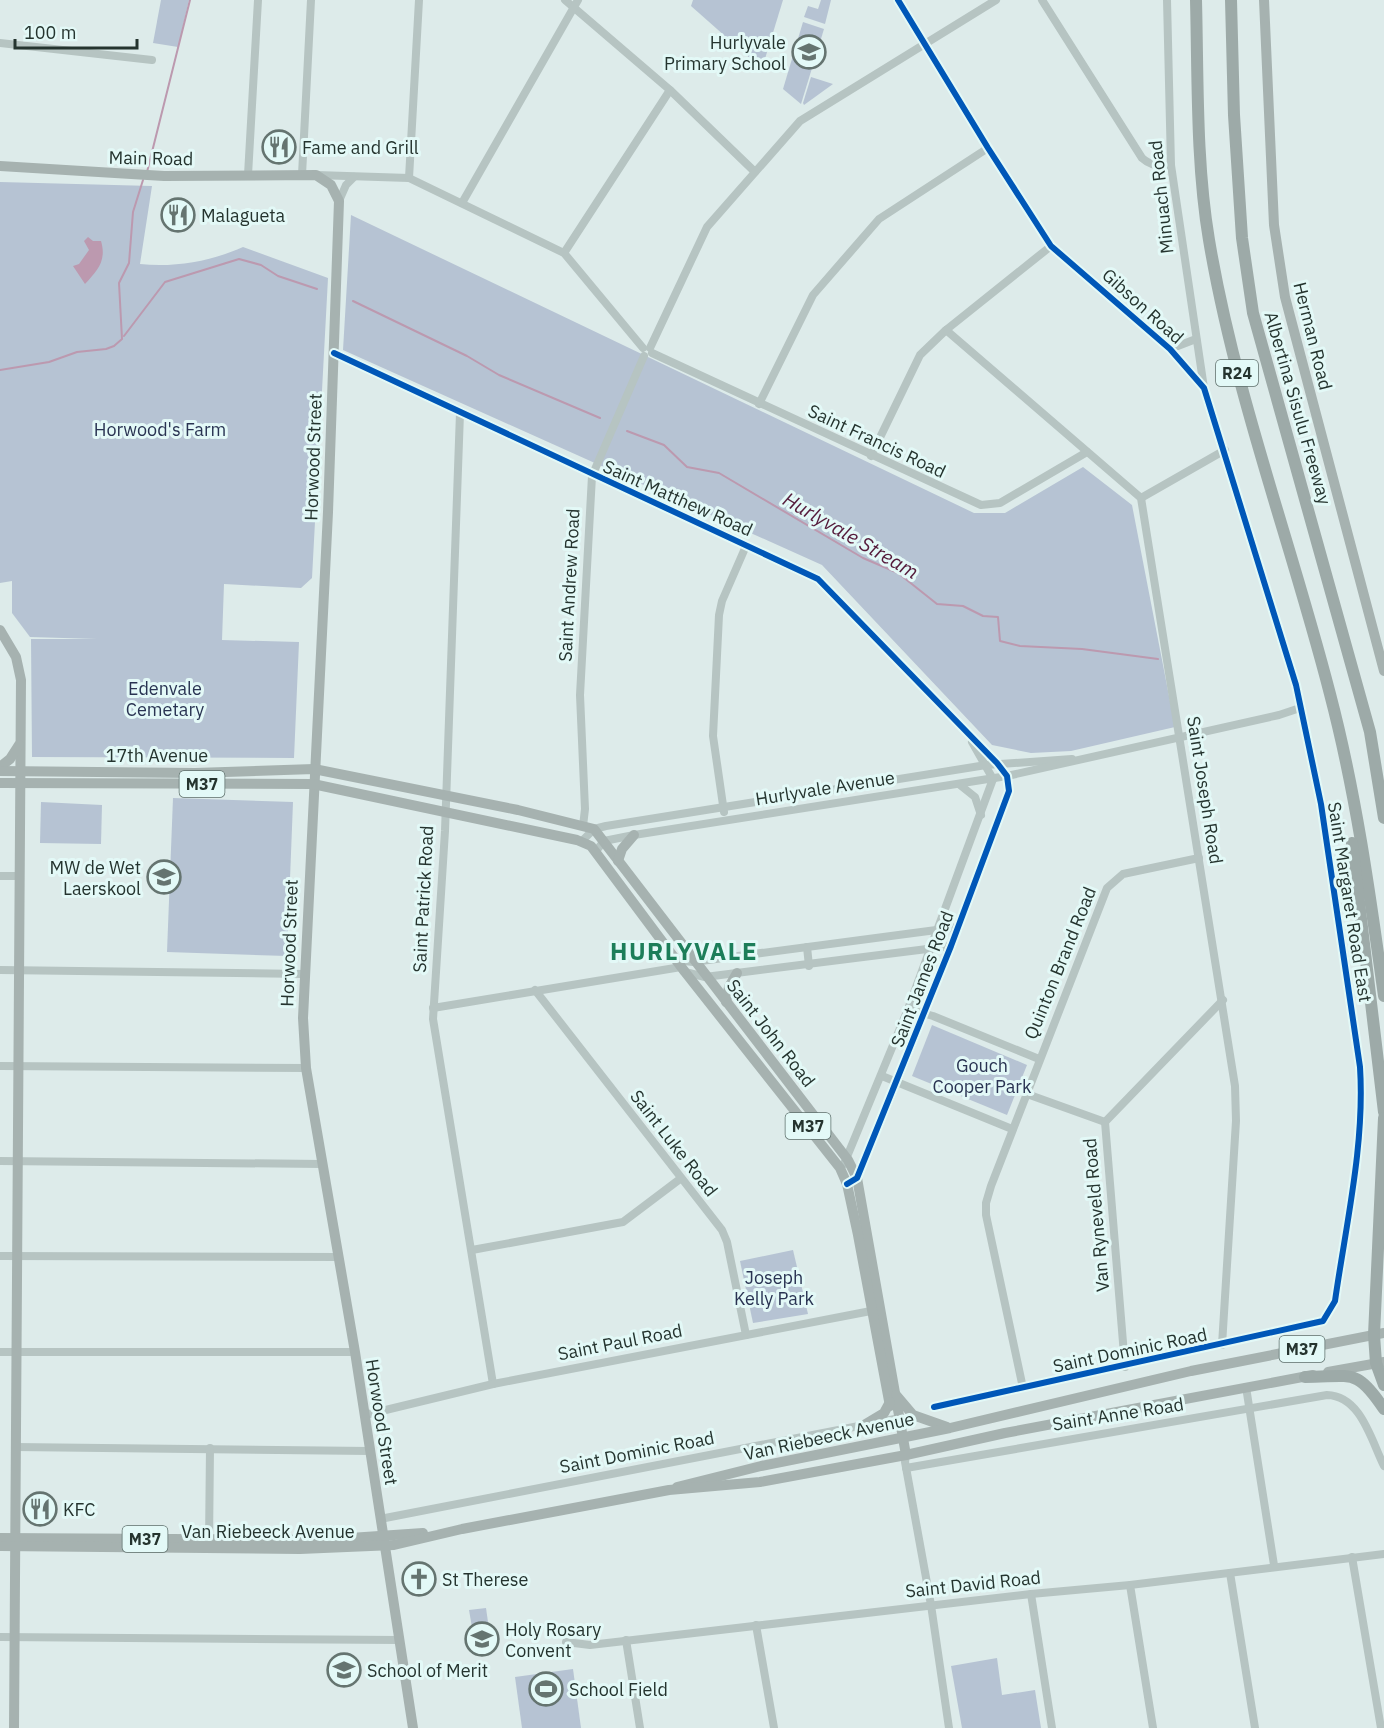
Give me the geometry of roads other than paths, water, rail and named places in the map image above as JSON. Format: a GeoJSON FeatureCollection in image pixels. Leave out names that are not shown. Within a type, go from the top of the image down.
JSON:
{"type":"FeatureCollection","features":[{"type":"Feature","properties":{"kind":"highway","name":"R24"},"geometry":{"type":"LineString","coordinates":[[1196,0],[1198,118],[1208,236],[1223,319],[1238,380],[1299,580],[1340,735],[1371,903],[1384,996]]}},
{"type":"Feature","properties":{"kind":"highway","name":"Albertina Sisulu Freeway"},"geometry":{"type":"LineString","coordinates":[[1231,0],[1238,182],[1242,238],[1253,314],[1370,732],[1384,818]]}},
{"type":"Feature","properties":{"kind":"highway"},"geometry":{"type":"LineString","coordinates":[[1370,732],[1384,780]]}},
{"type":"Feature","properties":{"kind":"highway"},"geometry":{"type":"LineString","coordinates":[[1340,735],[1384,1112]]}},
{"type":"Feature","properties":{"kind":"highway"},"geometry":{"type":"LineString","coordinates":[[1384,1118],[1379,1334],[1380,1363],[1384,1385]]}},
{"type":"Feature","properties":{"kind":"highway"},"geometry":{"type":"LineString","coordinates":[[1305,1377],[1354,1377],[1368,1386],[1384,1409]]}},
{"type":"Feature","properties":{"kind":"main road","name":"Herman Road"},"geometry":{"type":"LineString","coordinates":[[1264,0],[1274,225],[1285,297],[1384,671]]}},
{"type":"Feature","properties":{"kind":"main road","name":"Main Road"},"geometry":{"type":"LineString","coordinates":[[0,166],[81,172],[302,175]]}},
{"type":"Feature","properties":{"kind":"main road"},"geometry":{"type":"LineString","coordinates":[[302,175],[316,175],[331,185],[339,201]]}},
{"type":"Feature","properties":{"kind":"main road","name":"Horwood Street"},"geometry":{"type":"LineString","coordinates":[[339,201],[334,353],[304,974],[306,1068],[355,1352],[414,1728]]}},
{"type":"Feature","properties":{"kind":"main road"},"geometry":{"type":"LineString","coordinates":[[0,630],[16,657],[21,680],[14,1728]]}},
{"type":"Feature","properties":{"kind":"main road"},"geometry":{"type":"LineString","coordinates":[[0,769],[20,744]]}},
{"type":"Feature","properties":{"kind":"main road","name":"17th Avenue"},"geometry":{"type":"LineString","coordinates":[[0,769],[195,773],[314,769]]}},
{"type":"Feature","properties":{"kind":"main road","name":"Hurlyvale Avenue"},"geometry":{"type":"LineString","coordinates":[[314,769],[588,828]]}},
{"type":"Feature","properties":{"kind":"main road","name":"17th Avenue"},"geometry":{"type":"LineString","coordinates":[[0,783],[313,784]]}},
{"type":"Feature","properties":{"kind":"main road","name":"M37"},"geometry":{"type":"LineString","coordinates":[[313,784],[582,841],[596,851]]}},
{"type":"Feature","properties":{"kind":"main road","name":"Saint John Road"},"geometry":{"type":"LineString","coordinates":[[588,828],[604,841],[693,962],[848,1160],[857,1178],[876,1310]]}},
{"type":"Feature","properties":{"kind":"main road"},"geometry":{"type":"LineString","coordinates":[[553,835],[584,848],[608,869]]}},
{"type":"Feature","properties":{"kind":"main road"},"geometry":{"type":"LineString","coordinates":[[618,861],[622,849],[634,835]]}},
{"type":"Feature","properties":{"kind":"main road","name":"Saint John Road"},"geometry":{"type":"LineString","coordinates":[[596,851],[681,966],[840,1168],[847,1184],[876,1310],[904,1460]]}},
{"type":"Feature","properties":{"kind":"main road"},"geometry":{"type":"LineString","coordinates":[[726,1002],[729,987],[737,973]]}},
{"type":"Feature","properties":{"kind":"main road","name":"Van Riebeeck Avenue"},"geometry":{"type":"LineString","coordinates":[[669,1490],[692,1481],[950,1428],[1191,1371],[1379,1334]]}},
{"type":"Feature","properties":{"kind":"main road","name":"Van Riebeeck Avenue"},"geometry":{"type":"LineString","coordinates":[[0,1546],[15,1543],[321,1544],[383,1542],[669,1490],[760,1482],[904,1460],[1071,1419],[1380,1363]]}},
{"type":"Feature","properties":{"kind":"main road"},"geometry":{"type":"LineString","coordinates":[[864,1425],[884,1413],[893,1399],[913,1415],[950,1428]]}},
{"type":"Feature","properties":{"kind":"main road","name":"Van Riebeeck Avenue"},"geometry":{"type":"LineString","coordinates":[[0,1538],[15,1543]]}},
{"type":"Feature","properties":{"kind":"street"},"geometry":{"type":"LineString","coordinates":[[248,175],[258,0]]}},
{"type":"Feature","properties":{"kind":"street"},"geometry":{"type":"LineString","coordinates":[[302,175],[311,0]]}},
{"type":"Feature","properties":{"kind":"street"},"geometry":{"type":"LineString","coordinates":[[409,178],[419,0]]}},
{"type":"Feature","properties":{"kind":"street"},"geometry":{"type":"LineString","coordinates":[[565,0],[575,3],[755,172]]}},
{"type":"Feature","properties":{"kind":"street","name":"Gibson Road"},"geometry":{"type":"LineString","coordinates":[[898,0],[988,148],[1052,246],[1170,349],[1204,388],[1296,685],[1300,708]]}},
{"type":"Feature","properties":{"kind":"street","name":"Saint Andrew Road"},"geometry":{"type":"LineString","coordinates":[[588,828],[585,809],[580,695],[592,476],[647,351],[705,231],[805,117],[996,0]]}},
{"type":"Feature","properties":{"kind":"street"},"geometry":{"type":"LineString","coordinates":[[1042,0],[1142,158],[1154,165],[1171,165]]}},
{"type":"Feature","properties":{"kind":"street","name":"Minuach Road"},"geometry":{"type":"LineString","coordinates":[[1167,0],[1171,165],[1204,388]]}},
{"type":"Feature","properties":{"kind":"street"},"geometry":{"type":"LineString","coordinates":[[462,203],[575,3]]}},
{"type":"Feature","properties":{"kind":"street"},"geometry":{"type":"LineString","coordinates":[[0,43],[152,60]]}},
{"type":"Feature","properties":{"kind":"street"},"geometry":{"type":"LineString","coordinates":[[564,253],[670,90]]}},
{"type":"Feature","properties":{"kind":"street"},"geometry":{"type":"LineString","coordinates":[[759,404],[813,295],[879,219],[988,148]]}},
{"type":"Feature","properties":{"kind":"street"},"geometry":{"type":"LineString","coordinates":[[316,175],[409,178],[564,253],[647,351]]}},
{"type":"Feature","properties":{"kind":"street"},"geometry":{"type":"LineString","coordinates":[[339,201],[346,185],[354,177]]}},
{"type":"Feature","properties":{"kind":"street"},"geometry":{"type":"LineString","coordinates":[[871,456],[914,364],[945,330],[1052,246]]}},
{"type":"Feature","properties":{"kind":"street"},"geometry":{"type":"LineString","coordinates":[[945,330],[1141,498],[1225,450]]}},
{"type":"Feature","properties":{"kind":"street"},"geometry":{"type":"LineString","coordinates":[[1170,349],[1196,339]]}},
{"type":"Feature","properties":{"kind":"street","name":"Saint Francis Road"},"geometry":{"type":"LineString","coordinates":[[647,351],[973,503],[986,506],[1000,503],[1087,452]]}},
{"type":"Feature","properties":{"kind":"street","name":"Saint Matthew Road"},"geometry":{"type":"LineString","coordinates":[[334,353],[592,476],[808,574],[826,587],[998,763],[1007,776]]}},
{"type":"Feature","properties":{"kind":"street","name":"Saint Patrick Road"},"geometry":{"type":"LineString","coordinates":[[460,412],[446,797],[434,1030],[493,1383]]}},
{"type":"Feature","properties":{"kind":"street","name":"Saint Joseph Road"},"geometry":{"type":"LineString","coordinates":[[1141,498],[1222,1000],[1236,1106],[1222,1345]]}},
{"type":"Feature","properties":{"kind":"street"},"geometry":{"type":"LineString","coordinates":[[726,820],[713,736],[719,615],[722,601],[746,546]]}},
{"type":"Feature","properties":{"kind":"street","name":"Hurlyvale Avenue"},"geometry":{"type":"LineString","coordinates":[[604,841],[993,779],[1180,738],[1300,708]]}},
{"type":"Feature","properties":{"kind":"street","name":"Saint Margaret Road East"},"geometry":{"type":"LineString","coordinates":[[1300,708],[1321,804],[1360,1066],[1362,1099],[1360,1129],[1335,1300],[1329,1315]]}},
{"type":"Feature","properties":{"kind":"street","name":"Saint Matthew Road"},"geometry":{"type":"LineString","coordinates":[[966,731],[993,779]]}},
{"type":"Feature","properties":{"kind":"street","name":"Hurlyvale Avenue"},"geometry":{"type":"LineString","coordinates":[[588,828],[998,763],[1056,758],[1079,759]]}},
{"type":"Feature","properties":{"kind":"street"},"geometry":{"type":"LineString","coordinates":[[1009,791],[1022,773]]}},
{"type":"Feature","properties":{"kind":"street","name":"Saint James Road"},"geometry":{"type":"LineString","coordinates":[[857,1178],[898,1082],[1009,791],[1007,776]]}},
{"type":"Feature","properties":{"kind":"street","name":"Saint James Road"},"geometry":{"type":"LineString","coordinates":[[840,1168],[848,1160],[882,1076],[982,815],[993,779]]}},
{"type":"Feature","properties":{"kind":"street"},"geometry":{"type":"LineString","coordinates":[[960,785],[975,797],[982,815]]}},
{"type":"Feature","properties":{"kind":"street"},"geometry":{"type":"LineString","coordinates":[[582,841],[588,828]]}},
{"type":"Feature","properties":{"kind":"street"},"geometry":{"type":"LineString","coordinates":[[596,851],[604,841]]}},
{"type":"Feature","properties":{"kind":"street","name":"Quinton Brand Road"},"geometry":{"type":"LineString","coordinates":[[1023,1388],[986,1209],[991,1186],[1107,888],[1123,874],[1199,858]]}},
{"type":"Feature","properties":{"kind":"street"},"geometry":{"type":"LineString","coordinates":[[0,876],[20,876]]}},
{"type":"Feature","properties":{"kind":"street"},"geometry":{"type":"LineString","coordinates":[[434,1008],[681,966],[693,962],[958,927]]}},
{"type":"Feature","properties":{"kind":"street"},"geometry":{"type":"LineString","coordinates":[[807,946],[809,966]]}},
{"type":"Feature","properties":{"kind":"street"},"geometry":{"type":"LineString","coordinates":[[681,966],[705,977],[809,966],[951,946]]}},
{"type":"Feature","properties":{"kind":"street"},"geometry":{"type":"LineString","coordinates":[[0,970],[304,974]]}},
{"type":"Feature","properties":{"kind":"street","name":"Saint Luke Road"},"geometry":{"type":"LineString","coordinates":[[535,990],[724,1233],[746,1335]]}},
{"type":"Feature","properties":{"kind":"street","name":"Van Ryneveld Road"},"geometry":{"type":"LineString","coordinates":[[1125,1366],[1105,1122],[1222,1000]]}},
{"type":"Feature","properties":{"kind":"street"},"geometry":{"type":"LineString","coordinates":[[908,1009],[1040,1059]]}},
{"type":"Feature","properties":{"kind":"street"},"geometry":{"type":"LineString","coordinates":[[0,1066],[306,1068]]}},
{"type":"Feature","properties":{"kind":"street"},"geometry":{"type":"LineString","coordinates":[[882,1076],[1012,1129]]}},
{"type":"Feature","properties":{"kind":"street"},"geometry":{"type":"LineString","coordinates":[[1027,1094],[1105,1122]]}},
{"type":"Feature","properties":{"kind":"street"},"geometry":{"type":"LineString","coordinates":[[0,1161],[322,1164]]}},
{"type":"Feature","properties":{"kind":"street"},"geometry":{"type":"LineString","coordinates":[[847,1184],[857,1178]]}},
{"type":"Feature","properties":{"kind":"street"},"geometry":{"type":"LineString","coordinates":[[472,1250],[623,1222],[680,1179]]}},
{"type":"Feature","properties":{"kind":"street"},"geometry":{"type":"LineString","coordinates":[[0,1256],[338,1257]]}},
{"type":"Feature","properties":{"kind":"street","name":"Saint Paul Road"},"geometry":{"type":"LineString","coordinates":[[365,1415],[493,1383],[876,1310]]}},
{"type":"Feature","properties":{"kind":"street","name":"Saint Dominic Road"},"geometry":{"type":"LineString","coordinates":[[934,1407],[1317,1324],[1329,1315]]}},
{"type":"Feature","properties":{"kind":"street"},"geometry":{"type":"LineString","coordinates":[[0,1352],[355,1352]]}},
{"type":"Feature","properties":{"kind":"street"},"geometry":{"type":"LineString","coordinates":[[1246,1387],[1274,1565]]}},
{"type":"Feature","properties":{"kind":"street","name":"Saint Anne Road"},"geometry":{"type":"LineString","coordinates":[[904,1460],[1251,1410],[1303,1397],[1335,1395],[1344,1398],[1356,1408],[1384,1466]]}},
{"type":"Feature","properties":{"kind":"street","name":"Saint Dominic Road"},"geometry":{"type":"LineString","coordinates":[[380,1519],[896,1419]]}},
{"type":"Feature","properties":{"kind":"street"},"geometry":{"type":"LineString","coordinates":[[1071,1419],[1074,1437]]}},
{"type":"Feature","properties":{"kind":"street"},"geometry":{"type":"LineString","coordinates":[[15,1447],[370,1451]]}},
{"type":"Feature","properties":{"kind":"street"},"geometry":{"type":"LineString","coordinates":[[209,1544],[210,1448]]}},
{"type":"Feature","properties":{"kind":"street"},"geometry":{"type":"LineString","coordinates":[[904,1460],[931,1605],[949,1728]]}},
{"type":"Feature","properties":{"kind":"street","name":"Saint David Road"},"geometry":{"type":"LineString","coordinates":[[566,1642],[590,1645],[931,1605],[1130,1585],[1230,1573],[1274,1565],[1384,1554]]}},
{"type":"Feature","properties":{"kind":"street"},"geometry":{"type":"LineString","coordinates":[[1352,1557],[1381,1728]]}},
{"type":"Feature","properties":{"kind":"street"},"geometry":{"type":"LineString","coordinates":[[1230,1573],[1255,1728]]}},
{"type":"Feature","properties":{"kind":"street"},"geometry":{"type":"LineString","coordinates":[[1130,1585],[1153,1728]]}},
{"type":"Feature","properties":{"kind":"street"},"geometry":{"type":"LineString","coordinates":[[1031,1594],[1052,1728]]}},
{"type":"Feature","properties":{"kind":"street"},"geometry":{"type":"LineString","coordinates":[[756,1625],[774,1728]]}},
{"type":"Feature","properties":{"kind":"street"},"geometry":{"type":"LineString","coordinates":[[0,1637],[399,1640]]}},
{"type":"Feature","properties":{"kind":"street"},"geometry":{"type":"LineString","coordinates":[[626,1640],[640,1728]]}},
{"type":"Feature","properties":{"kind":"waterway"},"geometry":{"type":"LineString","coordinates":[[147,172],[190,0]]}},
{"type":"Feature","properties":{"kind":"waterway","name":"Hurlyvale Stream"},"geometry":{"type":"LineString","coordinates":[[0,370],[49,362],[77,352],[106,349],[122,339],[119,283],[129,263],[133,212],[143,180]]}},
{"type":"Feature","properties":{"kind":"waterway"},"geometry":{"type":"LineString","coordinates":[[124,336],[165,282],[239,259],[261,265],[278,276],[317,289]]}},
{"type":"Feature","properties":{"kind":"waterway","name":"Hurlyvale Stream"},"geometry":{"type":"LineString","coordinates":[[353,301],[467,356],[499,375],[600,418]]}},
{"type":"Feature","properties":{"kind":"waterway","name":"Hurlyvale Stream"},"geometry":{"type":"LineString","coordinates":[[627,431],[664,445],[687,467],[719,473],[863,558],[898,573],[937,604],[963,606],[983,616],[998,617],[1000,641],[1020,646],[1082,649],[1158,659]]}},
{"type":"Feature","properties":{"kind":"place","name":"Hurlyvale Primary School"},"geometry":{"type":"Point","coordinates":[809,52]}},
{"type":"Feature","properties":{"kind":"place","name":"Fame and Grill"},"geometry":{"type":"Point","coordinates":[279,147]}},
{"type":"Feature","properties":{"kind":"place","name":"Malagueta"},"geometry":{"type":"Point","coordinates":[178,215]}},
{"type":"Feature","properties":{"kind":"place","name":"MW de Wet Laerskool"},"geometry":{"type":"Point","coordinates":[164,877]}},
{"type":"Feature","properties":{"kind":"place","name":"KFC"},"geometry":{"type":"Point","coordinates":[40,1509]}},
{"type":"Feature","properties":{"kind":"place","name":"St Therese"},"geometry":{"type":"Point","coordinates":[419,1579]}},
{"type":"Feature","properties":{"kind":"place","name":"Holy Rosary Convent"},"geometry":{"type":"Point","coordinates":[482,1639]}},
{"type":"Feature","properties":{"kind":"place","name":"School of Merit"},"geometry":{"type":"Point","coordinates":[344,1670]}},
{"type":"Feature","properties":{"kind":"place","name":"School Field"},"geometry":{"type":"Point","coordinates":[546,1689]}},
{"type":"Feature","properties":{"kind":"district","name":"HURLYVALE"},"geometry":{"type":"Point","coordinates":[684,951]}},
{"type":"Feature","properties":{"kind":"park label","name":"Horwood's Farm"},"geometry":{"type":"Point","coordinates":[160,429]}},
{"type":"Feature","properties":{"kind":"park label","name":"Edenvale Cemetary"},"geometry":{"type":"Point","coordinates":[165,698]}},
{"type":"Feature","properties":{"kind":"park label","name":"Gouch Cooper Park"},"geometry":{"type":"Point","coordinates":[982,1075]}},
{"type":"Feature","properties":{"kind":"park label","name":"Joseph Kelly Park"},"geometry":{"type":"Point","coordinates":[774,1287]}}]}
